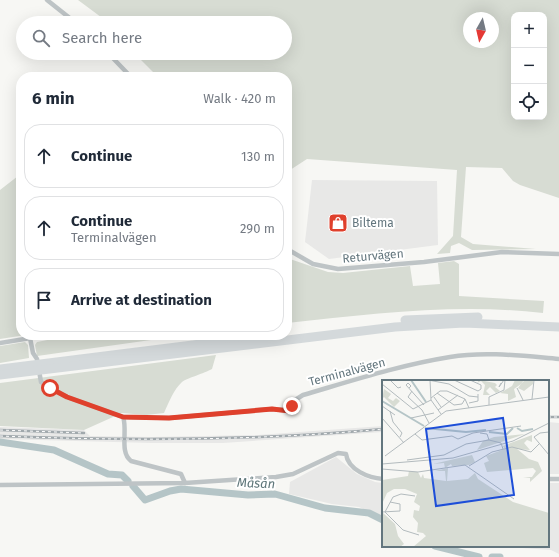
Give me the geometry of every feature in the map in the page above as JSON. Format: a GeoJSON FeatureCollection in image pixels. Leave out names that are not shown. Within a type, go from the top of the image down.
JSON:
{"type":"FeatureCollection","features":[{"type":"Feature","properties":{"kind":"highway"},"geometry":{"type":"LineString","coordinates":[[292,332],[428,318],[496,317],[559,320]]}},
{"type":"Feature","properties":{"kind":"highway"},"geometry":{"type":"LineString","coordinates":[[292,339],[395,327],[464,323],[559,326]]}},
{"type":"Feature","properties":{"kind":"highway"},"geometry":{"type":"LineString","coordinates":[[0,375],[38,367],[235,340]]}},
{"type":"Feature","properties":{"kind":"highway"},"geometry":{"type":"LineString","coordinates":[[0,369],[38,367],[279,340]]}},
{"type":"Feature","properties":{"kind":"street"},"geometry":{"type":"LineString","coordinates":[[46,0],[67,16]]}},
{"type":"Feature","properties":{"kind":"street"},"geometry":{"type":"LineString","coordinates":[[115,60],[126,72]]}},
{"type":"Feature","properties":{"kind":"street","name":"Returvägen"},"geometry":{"type":"LineString","coordinates":[[292,253],[314,264],[338,269],[424,262],[502,252],[559,254]]}},
{"type":"Feature","properties":{"kind":"street"},"geometry":{"type":"LineString","coordinates":[[0,343],[18,340]]}},
{"type":"Feature","properties":{"kind":"street"},"geometry":{"type":"LineString","coordinates":[[30,340],[33,353],[37,360],[41,382],[67,397],[123,417],[125,423],[125,451],[127,458],[131,461],[181,474],[186,483]]}},
{"type":"Feature","properties":{"kind":"street","name":"Terminalvägen"},"geometry":{"type":"LineString","coordinates":[[123,417],[169,418],[272,409],[290,411],[295,400],[302,395],[376,374],[451,357],[487,355],[559,359]]}},
{"type":"Feature","properties":{"kind":"street"},"geometry":{"type":"LineString","coordinates":[[0,485],[186,483],[255,479],[293,474],[338,453],[346,454],[349,464],[362,473],[382,479]]}},
{"type":"Feature","properties":{"kind":"shaded area"},"geometry":{"type":"Polygon","coordinates":[[[78,0],[559,0],[559,198],[520,185],[513,181],[502,168],[466,167],[461,237],[473,244],[536,249],[472,250],[459,243],[451,246],[450,253],[437,254],[453,236],[457,170],[307,159],[292,169],[292,72],[153,72],[141,60],[292,60],[292,16],[100,16],[78,0]]]}},
{"type":"Feature","properties":{"kind":"shaded area"},"geometry":{"type":"Polygon","coordinates":[[[16,178],[16,337],[0,339],[0,190],[16,178]]]}},
{"type":"Feature","properties":{"kind":"shaded area"},"geometry":{"type":"Polygon","coordinates":[[[312,180],[437,181],[438,245],[329,259],[305,242],[312,180]]]}},
{"type":"Feature","properties":{"kind":"shaded area"},"geometry":{"type":"Polygon","coordinates":[[[292,260],[328,272],[343,273],[410,266],[413,286],[440,284],[438,263],[454,261],[459,264],[459,296],[544,301],[543,313],[511,310],[447,309],[383,313],[292,322],[292,260]]]}},
{"type":"Feature","properties":{"kind":"shaded area"},"geometry":{"type":"Polygon","coordinates":[[[47,340],[151,340],[37,356],[35,345],[37,342],[47,340]]]}},
{"type":"Feature","properties":{"kind":"shaded area"},"geometry":{"type":"Polygon","coordinates":[[[25,342],[28,345],[29,358],[0,363],[0,346],[25,342]]]}},
{"type":"Feature","properties":{"kind":"shaded area"},"geometry":{"type":"Polygon","coordinates":[[[216,355],[212,369],[184,381],[179,385],[164,413],[146,415],[122,413],[84,430],[0,426],[0,383],[216,355]]]}},
{"type":"Feature","properties":{"kind":"shaded area"},"geometry":{"type":"Polygon","coordinates":[[[549,422],[559,423],[559,474],[549,474],[549,422]]]}},
{"type":"Feature","properties":{"kind":"shaded area"},"geometry":{"type":"Polygon","coordinates":[[[382,426],[382,432],[223,443],[152,443],[0,439],[0,427],[84,430],[90,436],[152,437],[258,435],[382,426]]]}},
{"type":"Feature","properties":{"kind":"shaded area"},"geometry":{"type":"Polygon","coordinates":[[[336,457],[357,474],[375,482],[382,483],[382,518],[359,507],[332,504],[289,494],[290,482],[336,457]]]}},
{"type":"Feature","properties":{"kind":"shaded area"},"geometry":{"type":"Polygon","coordinates":[[[549,483],[559,483],[559,554],[551,550],[508,547],[549,547],[549,483]]]}},
{"type":"Feature","properties":{"kind":"waterway","name":"Måsån"},"geometry":{"type":"LineString","coordinates":[[0,442],[54,450],[108,474],[122,475],[128,481]]}},
{"type":"Feature","properties":{"kind":"waterway","name":"Måsån"},"geometry":{"type":"LineString","coordinates":[[133,486],[145,500],[170,491],[181,489],[248,495],[275,494],[325,508],[369,513],[382,520]]}},
{"type":"Feature","properties":{"kind":"waterway","name":"Måsån"},"geometry":{"type":"LineString","coordinates":[[439,547],[479,557]]}},
{"type":"Feature","properties":{"kind":"waterway","name":"Måsån"},"geometry":{"type":"LineString","coordinates":[[492,557],[500,557]]}},
{"type":"Feature","properties":{"kind":"railway"},"geometry":{"type":"LineString","coordinates":[[549,417],[559,417]]}},
{"type":"Feature","properties":{"kind":"railway"},"geometry":{"type":"LineString","coordinates":[[0,436],[96,439],[192,439],[287,436],[382,429]]}},
{"type":"Feature","properties":{"kind":"railway"},"geometry":{"type":"LineString","coordinates":[[0,430],[84,433]]}},
{"type":"Feature","properties":{"kind":"place","name":"Biltema"},"geometry":{"type":"Point","coordinates":[338,223]}},
{"type":"Feature","properties":{"kind":"route"},"geometry":{"type":"LineString","coordinates":[[50,388],[67,397],[114,412],[123,417],[169,418],[272,409],[290,411],[292,406]]}}]}
